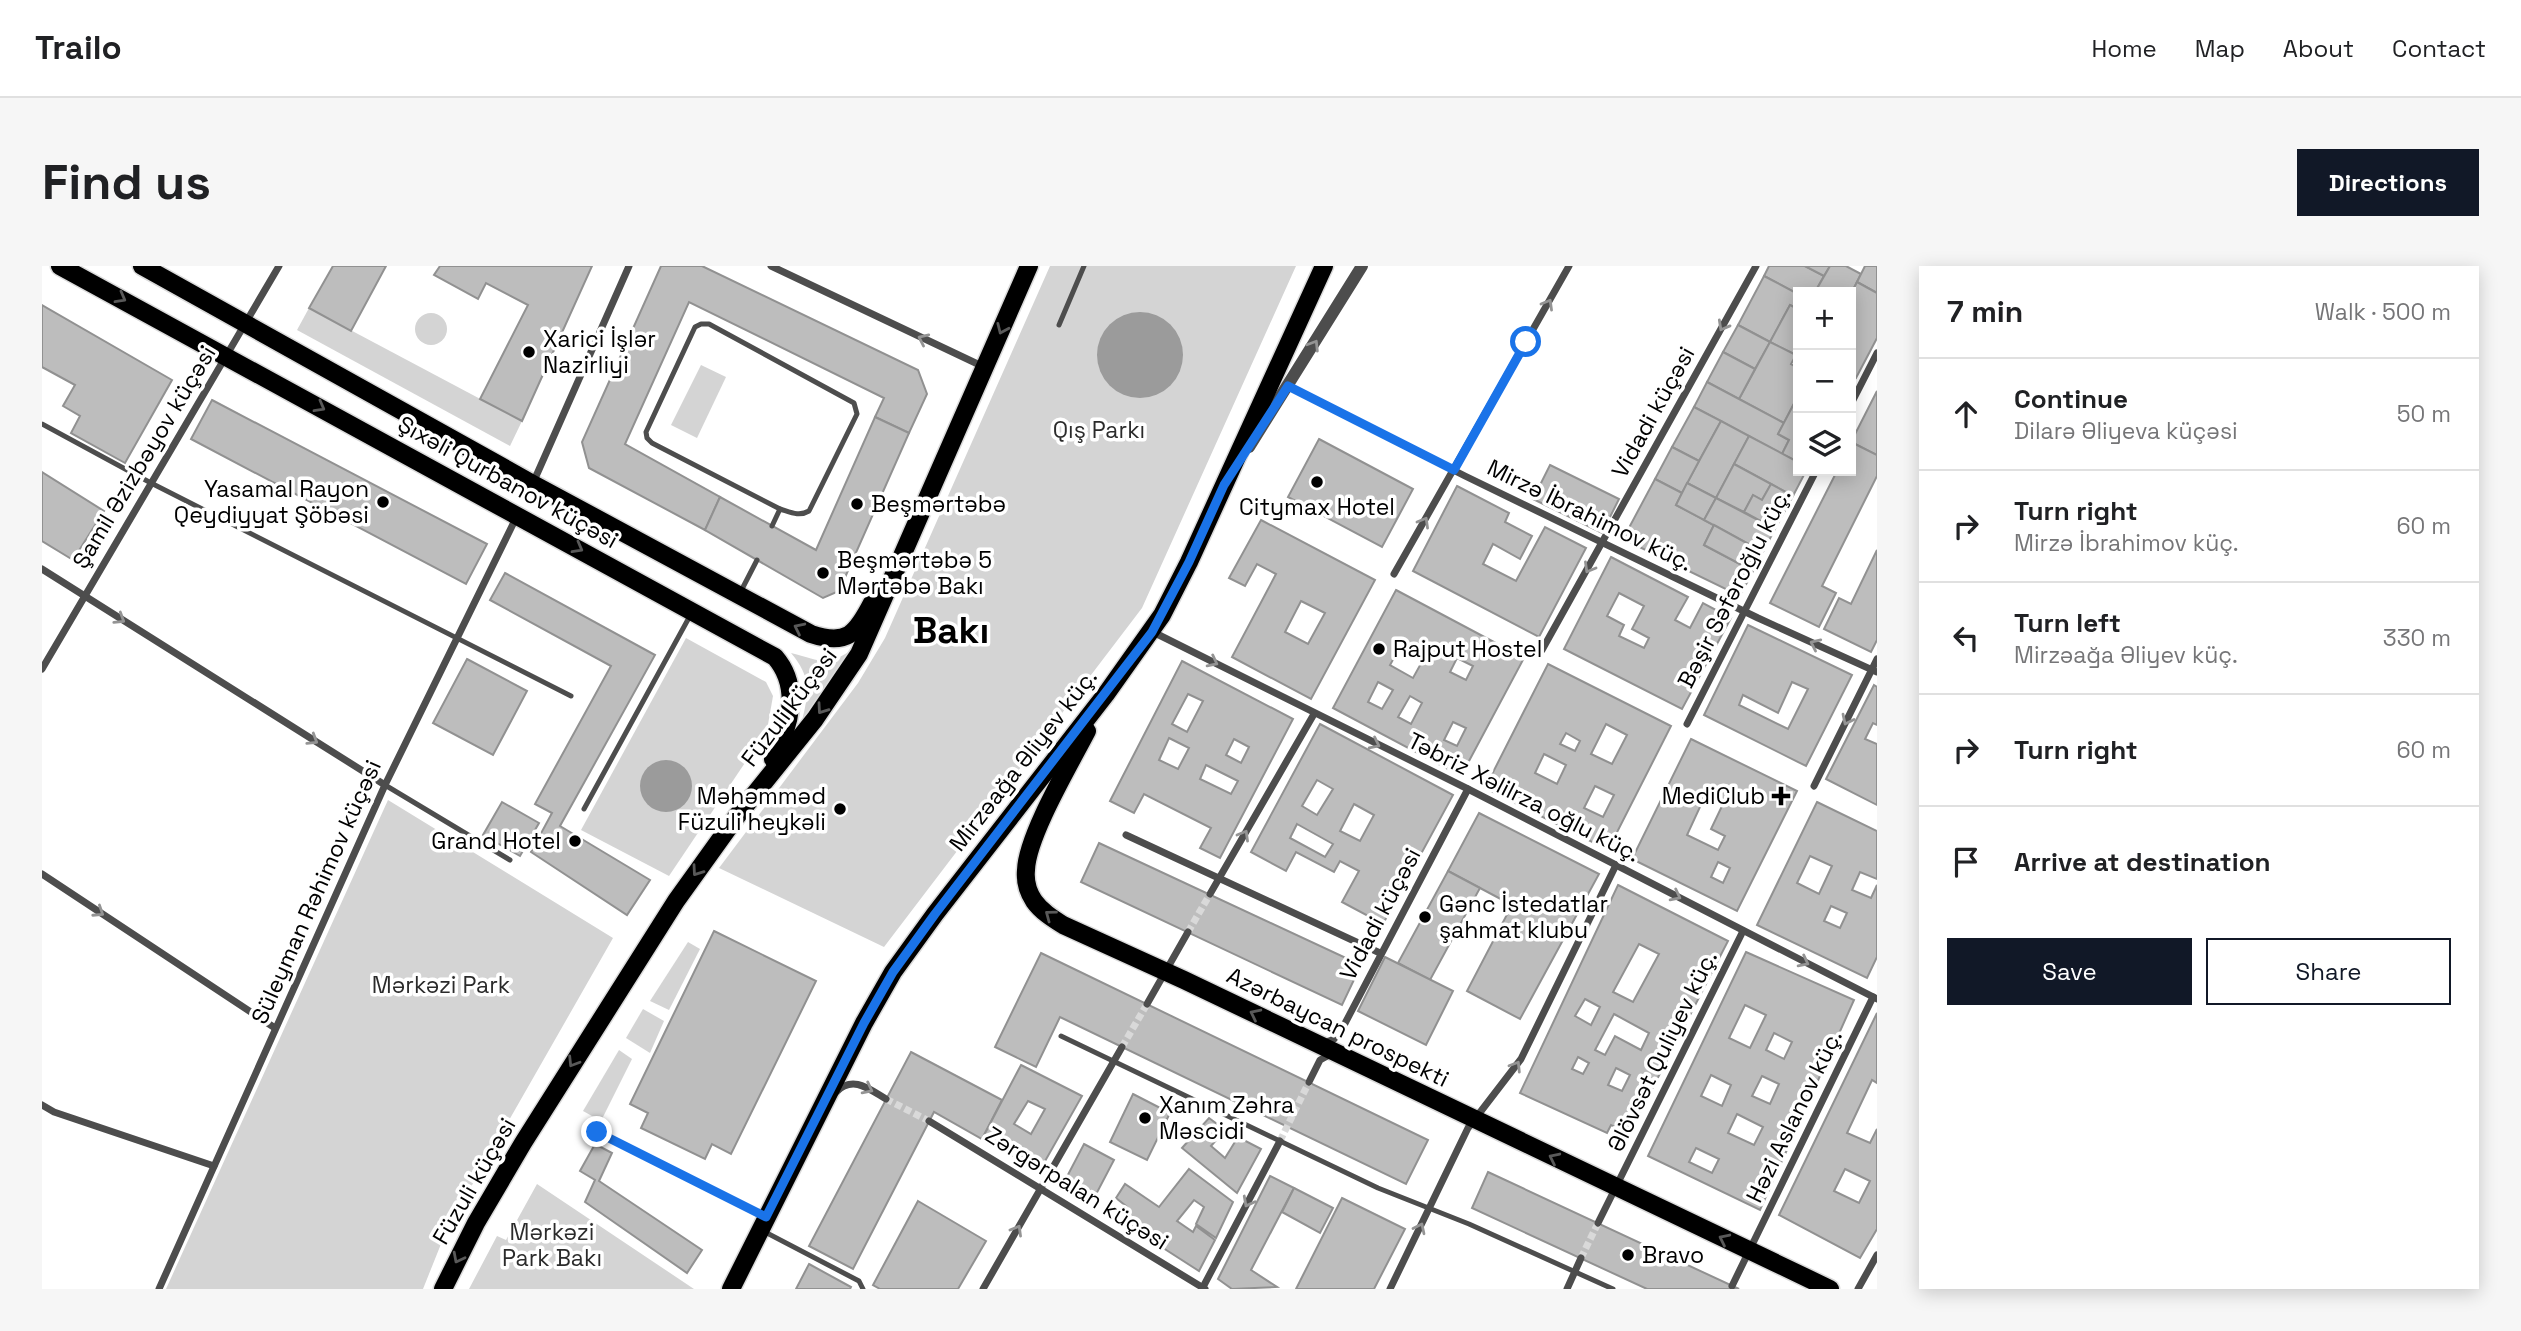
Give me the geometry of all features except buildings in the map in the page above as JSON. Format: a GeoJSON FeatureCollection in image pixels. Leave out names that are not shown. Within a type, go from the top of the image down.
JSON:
{"type":"FeatureCollection","features":[{"type":"Feature","properties":{"kind":"main road","name":"Şıxəli Qurbanov küçəsi"},"geometry":{"type":"LineString","coordinates":[[61,266],[766,651],[780,664],[787,676],[790,695],[788,728],[772,761],[737,816]]}},
{"type":"Feature","properties":{"kind":"main road","name":"Şıxəli Qurbanov küçəsi"},"geometry":{"type":"LineString","coordinates":[[142,266],[533,484],[811,634],[843,639],[855,629],[868,612],[929,495]]}},
{"type":"Feature","properties":{"kind":"main road"},"geometry":{"type":"LineString","coordinates":[[1224,485],[1324,266]]}},
{"type":"Feature","properties":{"kind":"main road","name":"Füzuli küçəsi"},"geometry":{"type":"LineString","coordinates":[[443,1289],[476,1223],[523,1143],[662,922],[737,816],[815,719],[859,654],[985,368],[1026,267]]}},
{"type":"Feature","properties":{"kind":"main road","name":"Mirzəağa Əliyev küç."},"geometry":{"type":"LineString","coordinates":[[731,1289],[816,1117],[893,972],[942,904],[1152,632],[1189,562],[1224,485]]}},
{"type":"Feature","properties":{"kind":"main road","name":"Azərbaycan prospekti"},"geometry":{"type":"LineString","coordinates":[[1106,694],[1033,841],[1026,868],[1027,883],[1034,900],[1045,913],[1063,925],[1166,971],[1830,1289]]}},
{"type":"Feature","properties":{"kind":"street","name":"Şamil Əzizbəyov küçəsi"},"geometry":{"type":"LineString","coordinates":[[42,669],[279,266]]}},
{"type":"Feature","properties":{"kind":"street"},"geometry":{"type":"LineString","coordinates":[[533,484],[628,266]]}},
{"type":"Feature","properties":{"kind":"street"},"geometry":{"type":"LineString","coordinates":[[771,266],[985,368]]}},
{"type":"Feature","properties":{"kind":"street","name":"Mirzəağa Əliyev küç."},"geometry":{"type":"LineString","coordinates":[[1224,485],[1362,266]]}},
{"type":"Feature","properties":{"kind":"street"},"geometry":{"type":"LineString","coordinates":[[1394,574],[1569,266]]}},
{"type":"Feature","properties":{"kind":"street","name":"Vidadi küçəsi"},"geometry":{"type":"LineString","coordinates":[[1542,650],[1756,266]]}},
{"type":"Feature","properties":{"kind":"street"},"geometry":{"type":"LineString","coordinates":[[1856,394],[1877,353]]}},
{"type":"Feature","properties":{"kind":"street","name":"Mirzə İbrahimov küç."},"geometry":{"type":"LineString","coordinates":[[1288,386],[1602,543],[1874,671]]}},
{"type":"Feature","properties":{"kind":"street","name":"Bəşir Səfəroğlu küç."},"geometry":{"type":"LineString","coordinates":[[1687,724],[1813,476]]}},
{"type":"Feature","properties":{"kind":"street","name":"Süleyman Rəhimov küçəsi"},"geometry":{"type":"LineString","coordinates":[[159,1289],[385,785],[518,515]]}},
{"type":"Feature","properties":{"kind":"street"},"geometry":{"type":"LineString","coordinates":[[42,569],[385,785]]}},
{"type":"Feature","properties":{"kind":"street","name":"Təbriz Xəlilrza oğlu küç."},"geometry":{"type":"LineString","coordinates":[[1152,632],[1468,789],[1875,998]]}},
{"type":"Feature","properties":{"kind":"street"},"geometry":{"type":"LineString","coordinates":[[1814,786],[1874,671],[1877,659]]}},
{"type":"Feature","properties":{"kind":"street"},"geometry":{"type":"LineString","coordinates":[[1210,894],[1314,713]]}},
{"type":"Feature","properties":{"kind":"street","name":"Vidadi küçəsi"},"geometry":{"type":"LineString","coordinates":[[1316,1044],[1327,1042],[1338,1035],[1468,789]]}},
{"type":"Feature","properties":{"kind":"street"},"geometry":{"type":"LineString","coordinates":[[1126,835],[1380,954]]}},
{"type":"Feature","properties":{"kind":"street"},"geometry":{"type":"LineString","coordinates":[[1390,1289],[1474,1119],[1521,1059],[1616,865]]}},
{"type":"Feature","properties":{"kind":"street"},"geometry":{"type":"LineString","coordinates":[[42,874],[275,1028]]}},
{"type":"Feature","properties":{"kind":"street","name":"Əlövsət Quliyev küç."},"geometry":{"type":"LineString","coordinates":[[1598,1223],[1743,931]]}},
{"type":"Feature","properties":{"kind":"street"},"geometry":{"type":"LineString","coordinates":[[1147,1004],[1188,932]]}},
{"type":"Feature","properties":{"kind":"street","name":"Həzi Aslanov küç."},"geometry":{"type":"LineString","coordinates":[[1732,1286],[1875,998]]}},
{"type":"Feature","properties":{"kind":"street"},"geometry":{"type":"LineString","coordinates":[[983,1289],[1122,1047]]}},
{"type":"Feature","properties":{"kind":"street"},"geometry":{"type":"LineString","coordinates":[[1309,1082],[1324,1057],[1331,1054],[1342,1056]]}},
{"type":"Feature","properties":{"kind":"street"},"geometry":{"type":"LineString","coordinates":[[816,1117],[839,1088],[849,1083],[856,1083],[886,1098]]}},
{"type":"Feature","properties":{"kind":"street"},"geometry":{"type":"LineString","coordinates":[[42,1105],[54,1112],[214,1166]]}},
{"type":"Feature","properties":{"kind":"street","name":"Zərgərpalan küçəsi"},"geometry":{"type":"LineString","coordinates":[[929,1121],[1203,1288]]}},
{"type":"Feature","properties":{"kind":"street"},"geometry":{"type":"LineString","coordinates":[[1203,1288],[1280,1141]]}},
{"type":"Feature","properties":{"kind":"street"},"geometry":{"type":"LineString","coordinates":[[1858,1289],[1877,1255]]}},
{"type":"Feature","properties":{"kind":"street"},"geometry":{"type":"LineString","coordinates":[[1566,1289],[1581,1258]]}},
{"type":"Feature","properties":{"kind":"lane"},"geometry":{"type":"LineString","coordinates":[[1059,325],[1084,266]]}},
{"type":"Feature","properties":{"kind":"lane"},"geometry":{"type":"LineString","coordinates":[[701,324],[709,324],[854,403],[857,408],[857,414],[809,511],[795,514],[780,509],[647,438],[646,432],[689,338],[695,327],[701,324]]}},
{"type":"Feature","properties":{"kind":"lane"},"geometry":{"type":"LineString","coordinates":[[42,424],[151,483],[572,696]]}},
{"type":"Feature","properties":{"kind":"lane"},"geometry":{"type":"LineString","coordinates":[[772,526],[780,509]]}},
{"type":"Feature","properties":{"kind":"lane"},"geometry":{"type":"LineString","coordinates":[[739,596],[757,560]]}},
{"type":"Feature","properties":{"kind":"lane"},"geometry":{"type":"LineString","coordinates":[[584,809],[692,611]]}},
{"type":"Feature","properties":{"kind":"lane"},"geometry":{"type":"LineString","coordinates":[[385,785],[510,860]]}},
{"type":"Feature","properties":{"kind":"lane"},"geometry":{"type":"LineString","coordinates":[[1061,1036],[1378,1188],[1614,1289]]}},
{"type":"Feature","properties":{"kind":"lane"},"geometry":{"type":"LineString","coordinates":[[597,1132],[763,1224],[859,1282],[863,1289]]}},
{"type":"Feature","properties":{"kind":"green space","name":"Qış Parkı"},"geometry":{"type":"Polygon","coordinates":[[[1050,266],[1296,266],[1142,608],[884,947],[719,868],[858,683],[885,638],[1050,266]]]}},
{"type":"Feature","properties":{"kind":"green space"},"geometry":{"type":"Polygon","coordinates":[[[309,308],[522,421],[510,446],[297,330],[309,308]]]}},
{"type":"Feature","properties":{"kind":"green space"},"geometry":{"type":"Polygon","coordinates":[[[431,313],[442,318],[447,329],[442,340],[431,345],[420,340],[415,329],[420,318],[431,313]]]}},
{"type":"Feature","properties":{"kind":"green space"},"geometry":{"type":"Polygon","coordinates":[[[701,365],[726,377],[697,438],[671,425],[701,365]]]}},
{"type":"Feature","properties":{"kind":"green space"},"geometry":{"type":"Polygon","coordinates":[[[686,638],[766,682],[773,696],[767,730],[669,876],[581,830],[686,638]]]}},
{"type":"Feature","properties":{"kind":"green space"},"geometry":{"type":"Polygon","coordinates":[[[855,648],[802,721],[807,685],[798,661],[791,653],[824,661],[837,658],[855,648]]]}},
{"type":"Feature","properties":{"kind":"green space","name":"Mərkəzi Park"},"geometry":{"type":"Polygon","coordinates":[[[388,800],[613,938],[447,1229],[423,1289],[166,1289],[388,800]]]}},
{"type":"Feature","properties":{"kind":"green space"},"geometry":{"type":"Polygon","coordinates":[[[688,942],[700,949],[669,1010],[650,1001],[688,942]]]}},
{"type":"Feature","properties":{"kind":"green space"},"geometry":{"type":"Polygon","coordinates":[[[643,1009],[664,1021],[650,1053],[626,1038],[643,1009]]]}},
{"type":"Feature","properties":{"kind":"green space"},"geometry":{"type":"Polygon","coordinates":[[[619,1050],[632,1059],[601,1121],[583,1111],[619,1050]]]}},
{"type":"Feature","properties":{"kind":"green space","name":"Mərkəzi Park Bakı"},"geometry":{"type":"Polygon","coordinates":[[[537,1184],[694,1289],[469,1289],[497,1236],[506,1240],[537,1184]]]}},
{"type":"Feature","properties":{"kind":"shaded area"},"geometry":{"type":"Polygon","coordinates":[[[1140,312],[1156,316],[1170,325],[1179,339],[1183,355],[1179,371],[1170,385],[1156,394],[1140,398],[1124,394],[1110,385],[1101,371],[1097,355],[1101,339],[1110,325],[1124,316],[1140,312]]]}},
{"type":"Feature","properties":{"kind":"shaded area"},"geometry":{"type":"Polygon","coordinates":[[[666,760],[676,762],[684,768],[690,776],[690,796],[684,804],[676,810],[666,812],[656,810],[648,804],[642,796],[640,786],[642,776],[648,768],[656,762],[666,760]]]}},
{"type":"Feature","properties":{"kind":"tunnel"},"geometry":{"type":"LineString","coordinates":[[1188,932],[1210,894]]}},
{"type":"Feature","properties":{"kind":"tunnel"},"geometry":{"type":"LineString","coordinates":[[1122,1047],[1147,1004]]}},
{"type":"Feature","properties":{"kind":"tunnel"},"geometry":{"type":"LineString","coordinates":[[1280,1141],[1309,1082]]}},
{"type":"Feature","properties":{"kind":"tunnel"},"geometry":{"type":"LineString","coordinates":[[886,1099],[929,1121]]}},
{"type":"Feature","properties":{"kind":"tunnel"},"geometry":{"type":"LineString","coordinates":[[1581,1258],[1598,1223]]}},
{"type":"Feature","properties":{"kind":"place","name":"Xarici İşlər Nazirliyi"},"geometry":{"type":"Point","coordinates":[529,352]}},
{"type":"Feature","properties":{"kind":"place","name":"Citymax Hotel"},"geometry":{"type":"Point","coordinates":[1317,482]}},
{"type":"Feature","properties":{"kind":"place","name":"Yasamal Rayon Qeydiyyat Şöbəsi"},"geometry":{"type":"Point","coordinates":[383,502]}},
{"type":"Feature","properties":{"kind":"place","name":"Beşmərtəbə"},"geometry":{"type":"Point","coordinates":[857,504]}},
{"type":"Feature","properties":{"kind":"place","name":"Beşmərtəbə 5 Mərtəbə Bakı"},"geometry":{"type":"Point","coordinates":[823,573]}},
{"type":"Feature","properties":{"kind":"place","name":"Rajput Hostel"},"geometry":{"type":"Point","coordinates":[1379,649]}},
{"type":"Feature","properties":{"kind":"place","name":"MediClub"},"geometry":{"type":"Point","coordinates":[1781,796]}},
{"type":"Feature","properties":{"kind":"place","name":"Məhəmməd Füzuli heykəli"},"geometry":{"type":"Point","coordinates":[840,809]}},
{"type":"Feature","properties":{"kind":"place","name":"Grand Hotel"},"geometry":{"type":"Point","coordinates":[575,841]}},
{"type":"Feature","properties":{"kind":"place","name":"Gənc İstedatlar şahmat klubu"},"geometry":{"type":"Point","coordinates":[1425,917]}},
{"type":"Feature","properties":{"kind":"place","name":"Xanım Zəhra Məscidi"},"geometry":{"type":"Point","coordinates":[1145,1118]}},
{"type":"Feature","properties":{"kind":"place","name":"Bravo"},"geometry":{"type":"Point","coordinates":[1628,1255]}},
{"type":"Feature","properties":{"kind":"district","name":"Bakı"},"geometry":{"type":"Point","coordinates":[951,630]}},
{"type":"Feature","properties":{"kind":"route"},"geometry":{"type":"LineString","coordinates":[[597,1132],[766,1217],[864,1023],[893,972],[1152,632],[1189,562],[1224,485],[1288,386],[1454,470],[1526,342]]}}]}
